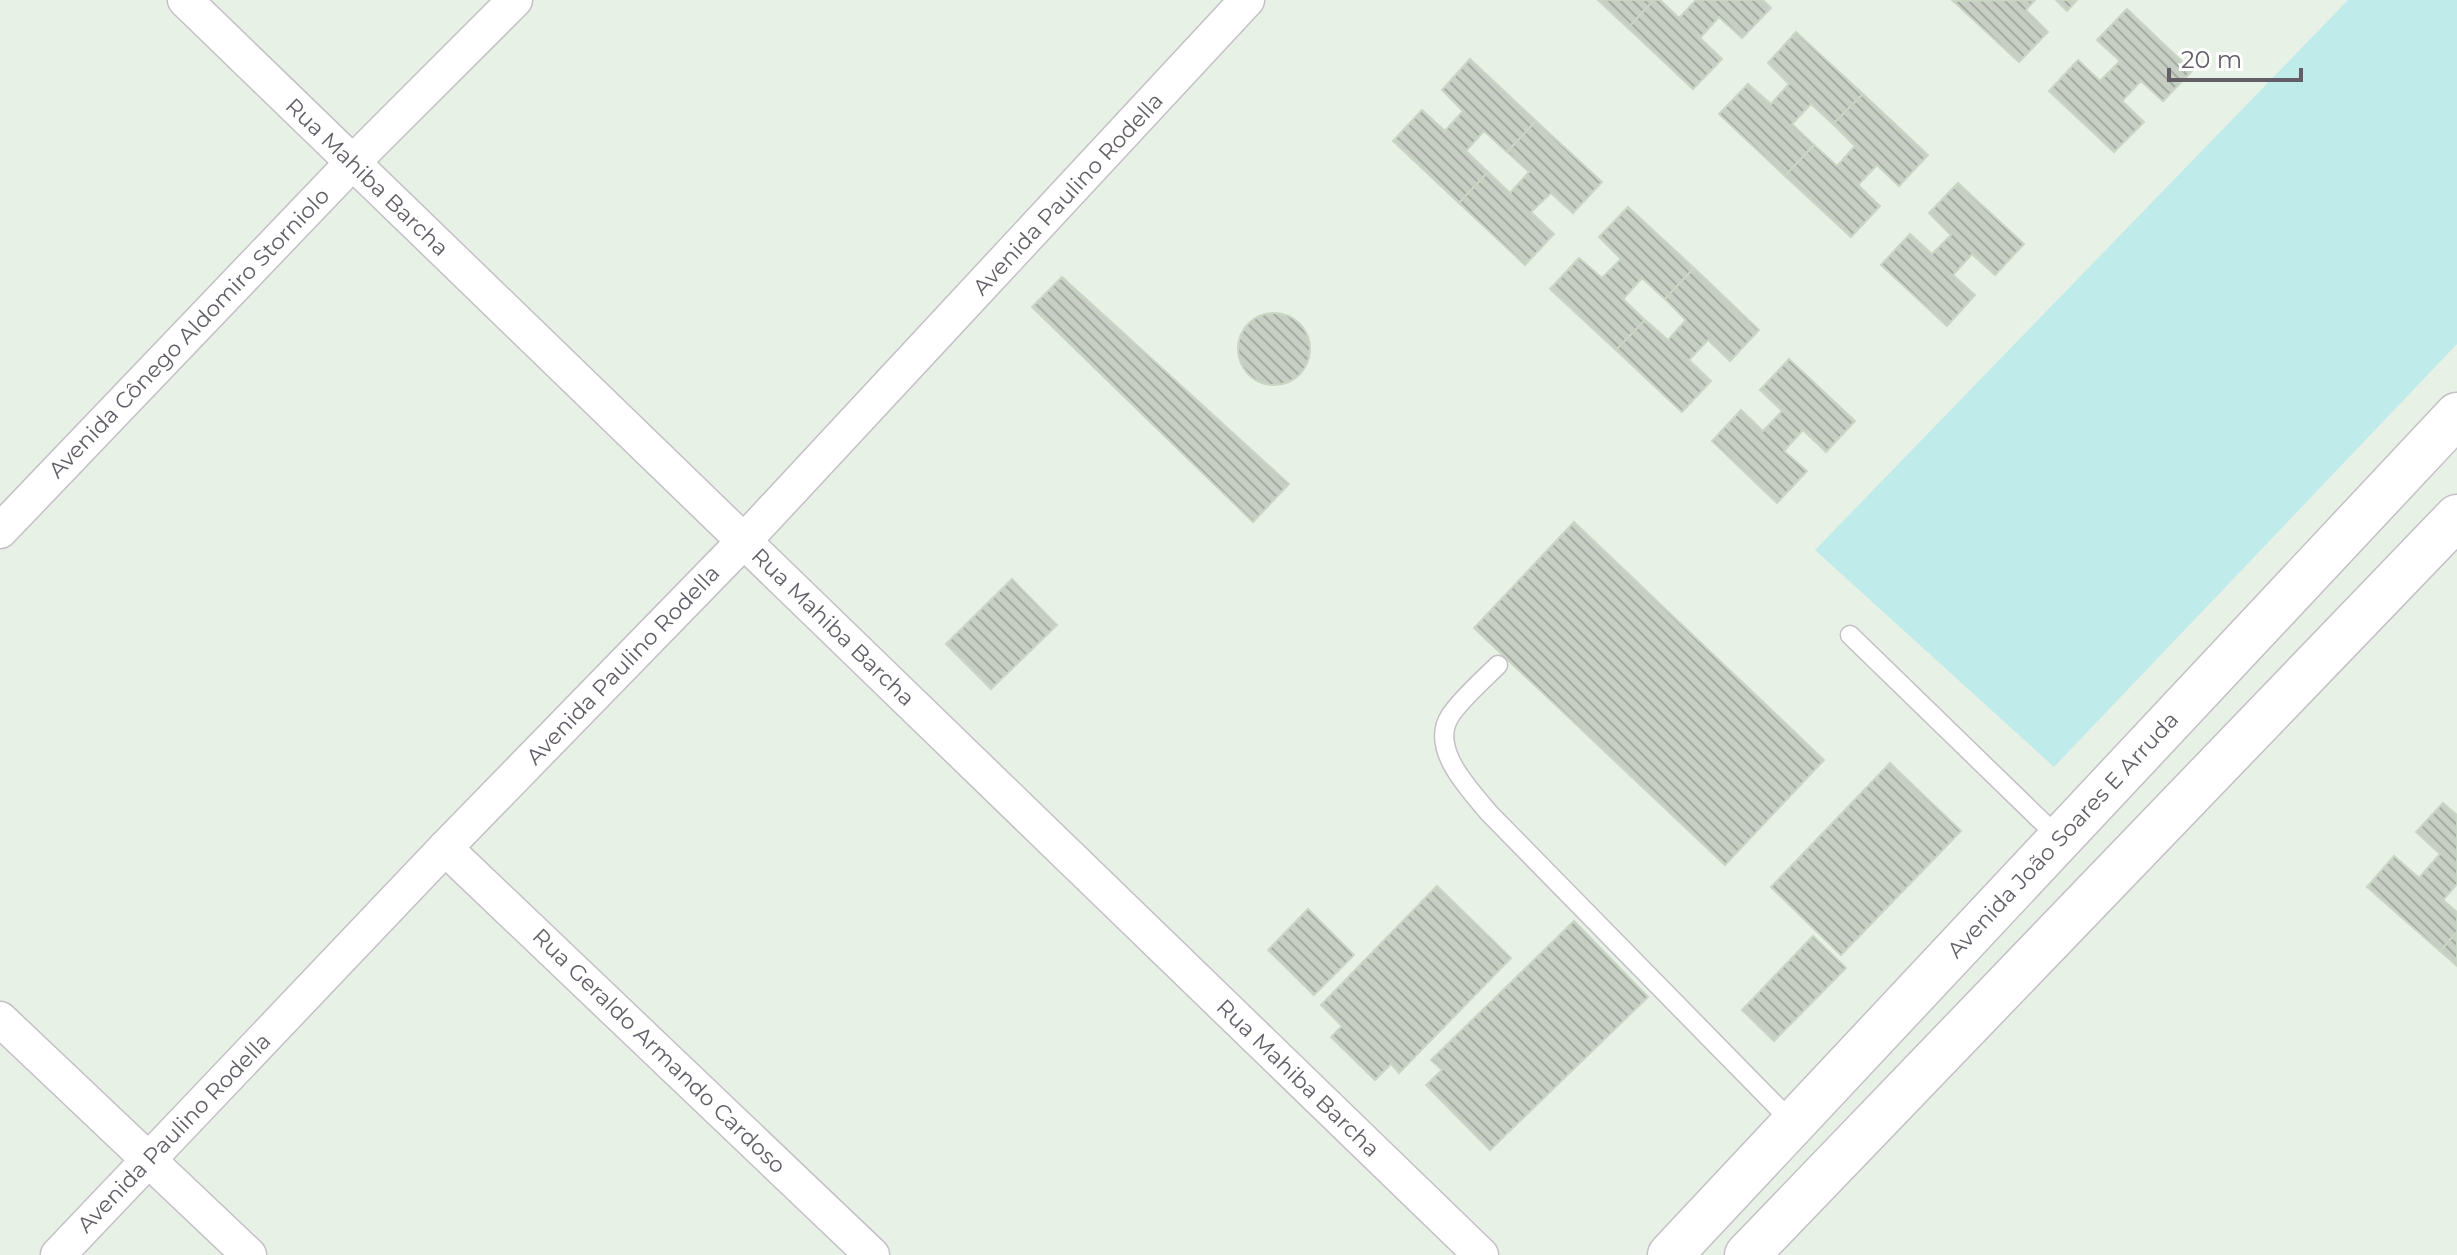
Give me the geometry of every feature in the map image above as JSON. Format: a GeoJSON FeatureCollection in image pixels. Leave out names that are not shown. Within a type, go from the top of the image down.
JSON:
{"type":"FeatureCollection","features":[{"type":"Feature","properties":{"kind":"street","name":"Rua Mahiba Barcha"},"geometry":{"type":"LineString","coordinates":[[185,0],[1481,1255]]}},
{"type":"Feature","properties":{"kind":"street","name":"Avenida Cônego Aldomiro Storniolo"},"geometry":{"type":"LineString","coordinates":[[0,531],[353,162],[515,0]]}},
{"type":"Feature","properties":{"kind":"street","name":"Avenida Paulino Rodella"},"geometry":{"type":"LineString","coordinates":[[58,1255],[445,848],[744,541],[1247,0]]}},
{"type":"Feature","properties":{"kind":"street","name":"Avenida João Soares E Arruda"},"geometry":{"type":"LineString","coordinates":[[1670,1255],[2457,415]]}},
{"type":"Feature","properties":{"kind":"street"},"geometry":{"type":"LineString","coordinates":[[1747,1255],[2457,517]]}},
{"type":"Feature","properties":{"kind":"street","name":"Rua Geraldo Armando Cardoso"},"geometry":{"type":"LineString","coordinates":[[445,848],[872,1255]]}},
{"type":"Feature","properties":{"kind":"street"},"geometry":{"type":"LineString","coordinates":[[0,1019],[249,1255]]}},
{"type":"Feature","properties":{"kind":"street"},"geometry":{"type":"LineString","coordinates":[[1793,1123],[1836,1163]]}},
{"type":"Feature","properties":{"kind":"lane"},"geometry":{"type":"LineString","coordinates":[[1850,635],[2060,839]]}},
{"type":"Feature","properties":{"kind":"lane"},"geometry":{"type":"LineString","coordinates":[[1498,665],[1449,717],[1444,743],[1457,775],[1490,814],[1793,1123]]}},
{"type":"Feature","properties":{"kind":"shaded area"},"geometry":{"type":"Polygon","coordinates":[[[2348,0],[2457,0],[2457,344],[2054,767],[1815,550],[2348,0]]]}},
{"type":"Feature","properties":{"kind":"building"},"geometry":{"type":"Polygon","coordinates":[[[1598,0],[1654,0],[1628,28],[1598,0]]]}},
{"type":"Feature","properties":{"kind":"building"},"geometry":{"type":"Polygon","coordinates":[[[1654,0],[1660,0],[1679,18],[1696,0],[1763,0],[1771,8],[1742,38],[1719,17],[1700,38],[1722,59],[1693,89],[1628,28],[1654,0]]]}},
{"type":"Feature","properties":{"kind":"building"},"geometry":{"type":"Polygon","coordinates":[[[2035,0],[2026,10],[2048,32],[2019,62],[1953,1],[2035,0]]]}},
{"type":"Feature","properties":{"kind":"building"},"geometry":{"type":"Polygon","coordinates":[[[2056,0],[2077,0],[2067,11],[2056,0]]]}},
{"type":"Feature","properties":{"kind":"building"},"geometry":{"type":"Polygon","coordinates":[[[2127,9],[2192,71],[2163,101],[2141,81],[2122,101],[2144,122],[2114,152],[2049,91],[2078,60],[2100,81],[2120,61],[2097,40],[2127,9]]]}},
{"type":"Feature","properties":{"kind":"building"},"geometry":{"type":"Polygon","coordinates":[[[1796,32],[1863,94],[1833,124],[1811,104],[1792,124],[1814,145],[1785,176],[1719,114],[1748,84],[1771,104],[1789,84],[1768,63],[1796,32]]]}},
{"type":"Feature","properties":{"kind":"building"},"geometry":{"type":"Polygon","coordinates":[[[1470,59],[1536,121],[1507,152],[1484,131],[1466,151],[1488,172],[1459,203],[1393,141],[1422,110],[1445,131],[1463,111],[1442,90],[1470,59]]]}},
{"type":"Feature","properties":{"kind":"building"},"geometry":{"type":"Polygon","coordinates":[[[1863,94],[1928,155],[1899,186],[1877,165],[1858,185],[1880,206],[1851,237],[1785,176],[1814,145],[1837,166],[1855,146],[1833,124],[1863,94]]]}},
{"type":"Feature","properties":{"kind":"building"},"geometry":{"type":"Polygon","coordinates":[[[1536,121],[1602,182],[1573,213],[1551,193],[1531,212],[1554,234],[1525,265],[1459,203],[1488,172],[1510,193],[1529,172],[1507,152],[1536,121]]]}},
{"type":"Feature","properties":{"kind":"building"},"geometry":{"type":"Polygon","coordinates":[[[1958,183],[2024,244],[1995,275],[1972,254],[1953,275],[1975,295],[1947,326],[1881,265],[1910,234],[1932,254],[1951,235],[1929,213],[1958,183]]]}},
{"type":"Feature","properties":{"kind":"building"},"geometry":{"type":"Polygon","coordinates":[[[1628,207],[1694,268],[1665,299],[1642,278],[1623,299],[1645,320],[1616,350],[1550,289],[1579,258],[1602,278],[1621,259],[1599,237],[1628,207]]]}},
{"type":"Feature","properties":{"kind":"building"},"geometry":{"type":"Polygon","coordinates":[[[1694,268],[1759,330],[1730,361],[1708,340],[1689,360],[1711,381],[1682,412],[1616,350],[1645,320],[1668,340],[1686,320],[1665,299],[1694,268]]]}},
{"type":"Feature","properties":{"kind":"building"},"geometry":{"type":"Polygon","coordinates":[[[1062,277],[1289,484],[1253,522],[1032,307],[1062,277]]]}},
{"type":"Feature","properties":{"kind":"building"},"geometry":{"type":"Polygon","coordinates":[[[1274,313],[1294,319],[1304,329],[1310,349],[1304,369],[1294,379],[1274,385],[1254,379],[1244,369],[1238,349],[1244,329],[1254,319],[1274,313]]]}},
{"type":"Feature","properties":{"kind":"building"},"geometry":{"type":"Polygon","coordinates":[[[1789,359],[1855,421],[1826,452],[1803,430],[1784,451],[1807,471],[1777,503],[1712,441],[1741,410],[1763,431],[1782,411],[1760,390],[1789,359]]]}},
{"type":"Feature","properties":{"kind":"building"},"geometry":{"type":"Polygon","coordinates":[[[1574,522],[1824,760],[1725,865],[1474,628],[1574,522]]]}},
{"type":"Feature","properties":{"kind":"building"},"geometry":{"type":"Polygon","coordinates":[[[1012,579],[1057,625],[991,689],[946,644],[1012,579]]]}},
{"type":"Feature","properties":{"kind":"building"},"geometry":{"type":"Polygon","coordinates":[[[1890,763],[1961,831],[1841,955],[1771,887],[1890,763]]]}},
{"type":"Feature","properties":{"kind":"building"},"geometry":{"type":"Polygon","coordinates":[[[2443,803],[2457,815],[2457,884],[2443,900],[2457,912],[2457,932],[2440,951],[2367,887],[2394,856],[2419,878],[2440,854],[2416,832],[2443,803]]]}},
{"type":"Feature","properties":{"kind":"building"},"geometry":{"type":"Polygon","coordinates":[[[1437,886],[1511,958],[1399,1073],[1391,1064],[1375,1080],[1331,1037],[1342,1026],[1321,1005],[1437,886]]]}},
{"type":"Feature","properties":{"kind":"building"},"geometry":{"type":"Polygon","coordinates":[[[1308,909],[1354,955],[1314,995],[1268,950],[1308,909]]]}},
{"type":"Feature","properties":{"kind":"building"},"geometry":{"type":"Polygon","coordinates":[[[1574,921],[1648,997],[1490,1150],[1426,1085],[1442,1070],[1431,1060],[1574,921]]]}},
{"type":"Feature","properties":{"kind":"building"},"geometry":{"type":"Polygon","coordinates":[[[2457,932],[2457,966],[2440,951],[2457,932]]]}},
{"type":"Feature","properties":{"kind":"building"},"geometry":{"type":"Polygon","coordinates":[[[1813,936],[1846,968],[1774,1041],[1742,1010],[1813,936]]]}}]}
